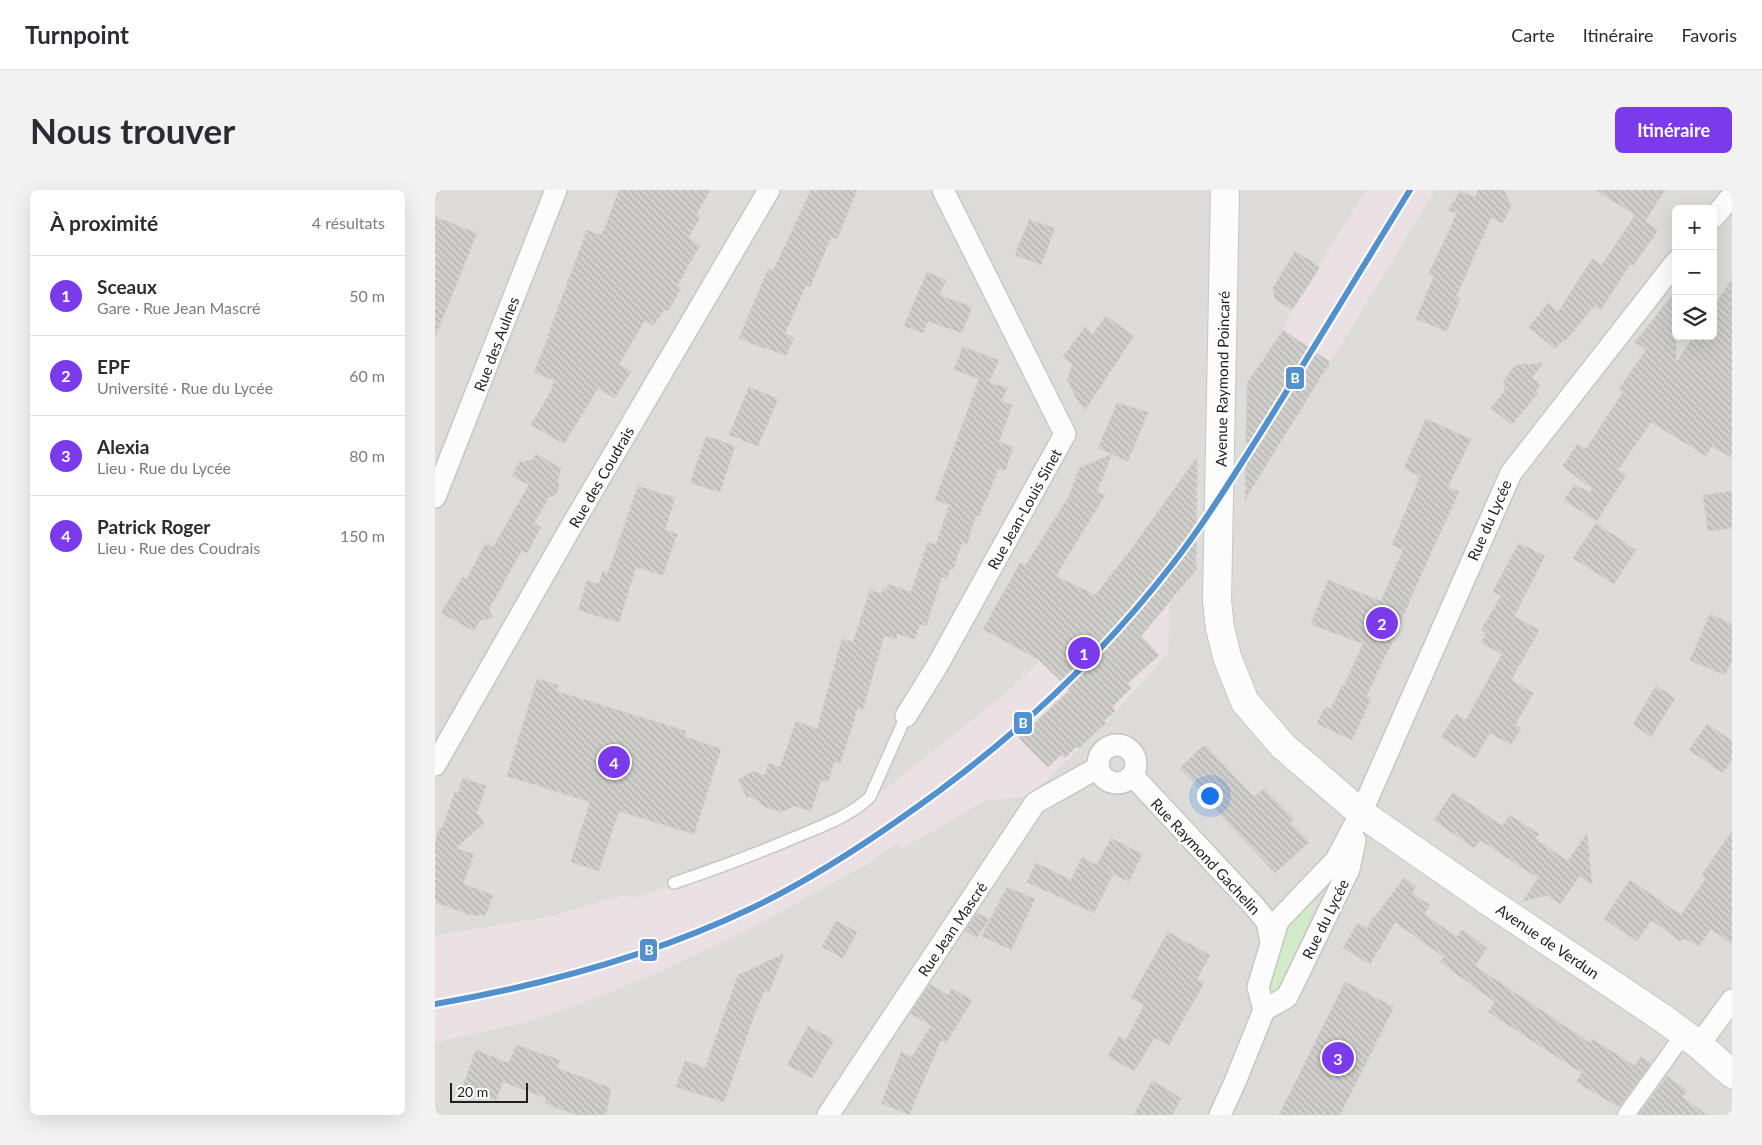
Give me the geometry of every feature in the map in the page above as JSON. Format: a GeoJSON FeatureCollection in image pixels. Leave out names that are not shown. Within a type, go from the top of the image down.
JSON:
{"type":"FeatureCollection","features":[{"type":"Feature","properties":{"kind":"street","name":"Rue des Aulnes"},"geometry":{"type":"LineString","coordinates":[[435,497],[556,190]]}},
{"type":"Feature","properties":{"kind":"street","name":"Rue des Coudrais"},"geometry":{"type":"LineString","coordinates":[[435,765],[571,527],[769,190]]}},
{"type":"Feature","properties":{"kind":"street","name":"Rue Jean-Louis Sinet"},"geometry":{"type":"LineString","coordinates":[[906,716],[937,666],[1065,434],[943,190]]}},
{"type":"Feature","properties":{"kind":"street","name":"Avenue Raymond Poincaré"},"geometry":{"type":"LineString","coordinates":[[1225,190],[1217,601],[1220,628],[1227,656],[1245,702],[1283,746],[1361,813]]}},
{"type":"Feature","properties":{"kind":"street"},"geometry":{"type":"LineString","coordinates":[[1717,213],[1732,196]]}},
{"type":"Feature","properties":{"kind":"street","name":"Rue du Lycée"},"geometry":{"type":"LineString","coordinates":[[1361,813],[1349,869],[1287,997],[1264,1010],[1258,987],[1278,920],[1336,860],[1361,813],[1511,473],[1672,267]]}},
{"type":"Feature","properties":{"kind":"street"},"geometry":{"type":"LineString","coordinates":[[1113,745],[1122,746],[1130,750],[1135,756],[1136,765],[1134,773],[1129,780],[1121,783],[1105,779],[1099,768],[1100,755],[1113,745]]}},
{"type":"Feature","properties":{"kind":"street","name":"Rue Jean Mascré"},"geometry":{"type":"LineString","coordinates":[[828,1115],[1035,803],[1099,768]]}},
{"type":"Feature","properties":{"kind":"street","name":"Rue Raymond Gachelin"},"geometry":{"type":"LineString","coordinates":[[1132,775],[1255,907],[1267,922],[1271,942]]}},
{"type":"Feature","properties":{"kind":"street","name":"Avenue de Verdun"},"geometry":{"type":"LineString","coordinates":[[1361,813],[1487,901],[1692,1039],[1732,1074]]}},
{"type":"Feature","properties":{"kind":"street"},"geometry":{"type":"LineString","coordinates":[[1626,1115],[1692,1039],[1732,1000]]}},
{"type":"Feature","properties":{"kind":"street"},"geometry":{"type":"LineString","coordinates":[[1220,1115],[1264,1010]]}},
{"type":"Feature","properties":{"kind":"lane"},"geometry":{"type":"LineString","coordinates":[[674,883],[763,852],[860,807],[870,797],[906,716]]}},
{"type":"Feature","properties":{"kind":"shaded area"},"geometry":{"type":"Polygon","coordinates":[[[435,190],[1366,190],[1292,310],[1283,330],[1197,458],[1132,548],[1062,634],[1027,647],[1040,661],[1010,690],[967,725],[864,806],[767,853],[635,899],[622,896],[553,916],[435,936],[435,190]]]}},
{"type":"Feature","properties":{"kind":"shaded area"},"geometry":{"type":"Polygon","coordinates":[[[1366,190],[1435,190],[1252,490],[1248,496],[1245,496],[1196,570],[1169,605],[1168,652],[1106,723],[1028,797],[986,800],[901,848],[897,843],[865,865],[741,933],[649,976],[587,1001],[522,1023],[435,1042],[435,936],[553,916],[622,896],[635,898],[767,853],[864,806],[1010,690],[1040,661],[1027,647],[1022,651],[1016,646],[1063,634],[1124,559],[1197,458],[1283,330],[1292,310],[1366,190]]]}},
{"type":"Feature","properties":{"kind":"shaded area"},"geometry":{"type":"Polygon","coordinates":[[[1435,190],[1732,190],[1732,1115],[435,1115],[435,1042],[522,1023],[587,1001],[649,976],[741,933],[865,865],[898,842],[902,848],[986,800],[1028,796],[1106,723],[1168,652],[1169,605],[1196,570],[1252,490],[1435,190]]]}},
{"type":"Feature","properties":{"kind":"green space"},"geometry":{"type":"Polygon","coordinates":[[[1302,905],[1313,906],[1307,926],[1292,962],[1280,983],[1275,991],[1268,992],[1270,971],[1274,959],[1284,935],[1302,905]]]}},
{"type":"Feature","properties":{"kind":"pier"},"geometry":{"type":"Polygon","coordinates":[[[1246,384],[1246,496],[1196,570],[1197,458],[1246,384]]]}},
{"type":"Feature","properties":{"kind":"building"},"geometry":{"type":"Polygon","coordinates":[[[619,190],[710,190],[696,215],[700,217],[688,238],[700,245],[677,286],[681,288],[668,311],[664,309],[654,325],[645,320],[619,364],[631,371],[615,398],[598,388],[564,444],[531,425],[555,381],[534,372],[587,230],[602,235],[619,190]]]}},
{"type":"Feature","properties":{"kind":"building"},"geometry":{"type":"Polygon","coordinates":[[[811,190],[857,190],[837,239],[831,237],[810,287],[806,285],[785,334],[794,338],[786,356],[739,338],[768,269],[773,271],[811,190]]]}},
{"type":"Feature","properties":{"kind":"building"},"geometry":{"type":"Polygon","coordinates":[[[1478,190],[1504,190],[1511,206],[1503,223],[1491,218],[1456,297],[1460,298],[1447,331],[1416,319],[1434,276],[1429,273],[1457,213],[1448,211],[1460,191],[1475,197],[1478,190]]]}},
{"type":"Feature","properties":{"kind":"building"},"geometry":{"type":"Polygon","coordinates":[[[1596,190],[1665,190],[1645,221],[1658,230],[1633,266],[1630,264],[1601,310],[1594,306],[1565,341],[1563,340],[1555,349],[1529,327],[1548,303],[1558,312],[1592,259],[1602,265],[1635,215],[1596,190]]]}},
{"type":"Feature","properties":{"kind":"building"},"geometry":{"type":"Polygon","coordinates":[[[435,217],[477,233],[436,335],[435,335],[435,217]]]}},
{"type":"Feature","properties":{"kind":"building"},"geometry":{"type":"Polygon","coordinates":[[[1029,220],[1055,228],[1041,265],[1015,255],[1029,220]]]}},
{"type":"Feature","properties":{"kind":"building"},"geometry":{"type":"Polygon","coordinates":[[[1295,251],[1320,267],[1292,310],[1275,299],[1273,288],[1295,251]]]}},
{"type":"Feature","properties":{"kind":"building"},"geometry":{"type":"Polygon","coordinates":[[[927,272],[946,280],[939,295],[972,307],[962,333],[928,321],[923,333],[904,326],[927,272]]]}},
{"type":"Feature","properties":{"kind":"building"},"geometry":{"type":"Polygon","coordinates":[[[1732,279],[1732,458],[1712,446],[1706,456],[1651,422],[1618,470],[1626,475],[1597,521],[1564,500],[1574,485],[1590,492],[1592,489],[1563,466],[1577,444],[1586,449],[1623,392],[1619,389],[1646,350],[1635,342],[1672,296],[1672,340],[1676,340],[1676,363],[1691,340],[1717,340],[1717,301],[1732,279]]]}},
{"type":"Feature","properties":{"kind":"building"},"geometry":{"type":"Polygon","coordinates":[[[1106,316],[1134,336],[1085,410],[1076,398],[1067,379],[1073,364],[1063,357],[1085,327],[1093,334],[1106,316]]]}},
{"type":"Feature","properties":{"kind":"building"},"geometry":{"type":"Polygon","coordinates":[[[1283,330],[1330,362],[1245,500],[1247,383],[1283,330]]]}},
{"type":"Feature","properties":{"kind":"building"},"geometry":{"type":"Polygon","coordinates":[[[963,347],[999,360],[989,382],[1007,388],[1002,401],[1012,405],[999,442],[1013,447],[1005,471],[998,469],[979,516],[976,515],[967,544],[962,542],[953,570],[950,569],[947,579],[942,577],[926,626],[920,624],[915,639],[897,634],[896,639],[884,636],[863,709],[858,707],[840,764],[834,762],[828,782],[821,780],[811,811],[794,806],[782,812],[765,807],[756,799],[746,796],[738,780],[753,771],[765,775],[769,763],[780,767],[796,721],[817,729],[842,639],[853,642],[870,590],[882,594],[883,588],[887,590],[888,584],[911,592],[928,542],[936,545],[949,505],[935,500],[979,379],[954,369],[963,347]]]}},
{"type":"Feature","properties":{"kind":"building"},"geometry":{"type":"Polygon","coordinates":[[[1543,363],[1532,378],[1540,385],[1536,391],[1538,393],[1512,425],[1491,408],[1505,391],[1504,380],[1515,365],[1543,363]]]}},
{"type":"Feature","properties":{"kind":"building"},"geometry":{"type":"Polygon","coordinates":[[[749,387],[778,399],[758,446],[729,435],[749,387]]]}},
{"type":"Feature","properties":{"kind":"building"},"geometry":{"type":"Polygon","coordinates":[[[1117,403],[1148,412],[1128,461],[1098,448],[1117,403]]]}},
{"type":"Feature","properties":{"kind":"building"},"geometry":{"type":"Polygon","coordinates":[[[1426,419],[1471,439],[1448,487],[1459,492],[1366,697],[1371,699],[1352,740],[1317,724],[1325,707],[1331,709],[1342,685],[1344,686],[1363,644],[1311,624],[1328,580],[1381,601],[1403,550],[1392,545],[1420,476],[1404,468],[1426,419]]]}},
{"type":"Feature","properties":{"kind":"building"},"geometry":{"type":"Polygon","coordinates":[[[706,436],[735,446],[720,492],[690,483],[706,436]]]}},
{"type":"Feature","properties":{"kind":"building"},"geometry":{"type":"Polygon","coordinates":[[[536,454],[561,468],[558,480],[559,487],[555,495],[549,497],[534,523],[541,527],[527,553],[522,550],[489,609],[493,618],[480,620],[474,631],[441,613],[463,577],[466,580],[486,543],[493,547],[529,485],[512,476],[519,462],[532,460],[536,454]]]}},
{"type":"Feature","properties":{"kind":"building"},"geometry":{"type":"Polygon","coordinates":[[[1112,454],[1097,492],[1105,495],[1056,576],[1095,595],[1132,548],[1197,457],[1196,570],[1141,636],[1159,655],[1127,684],[1131,688],[1112,707],[1115,711],[1104,721],[1106,723],[1078,749],[1076,747],[1065,758],[1061,755],[1048,767],[1019,738],[1069,689],[1038,659],[983,629],[1020,563],[1025,566],[1069,496],[1079,468],[1112,454]]]}},
{"type":"Feature","properties":{"kind":"building"},"geometry":{"type":"Polygon","coordinates":[[[638,486],[675,498],[665,530],[677,534],[663,575],[636,567],[619,622],[578,610],[587,581],[599,584],[603,571],[608,573],[638,486]]]}},
{"type":"Feature","properties":{"kind":"building"},"geometry":{"type":"Polygon","coordinates":[[[1732,491],[1732,528],[1708,531],[1703,495],[1732,491]]]}},
{"type":"Feature","properties":{"kind":"building"},"geometry":{"type":"Polygon","coordinates":[[[1596,523],[1636,550],[1614,584],[1573,558],[1596,523]]]}},
{"type":"Feature","properties":{"kind":"building"},"geometry":{"type":"Polygon","coordinates":[[[1519,543],[1545,556],[1514,616],[1539,630],[1511,680],[1533,693],[1515,725],[1521,728],[1511,745],[1490,733],[1475,758],[1441,737],[1456,714],[1466,720],[1502,654],[1481,643],[1486,633],[1481,630],[1501,596],[1493,591],[1519,543]]]}},
{"type":"Feature","properties":{"kind":"building"},"geometry":{"type":"Polygon","coordinates":[[[1710,614],[1732,624],[1732,660],[1725,675],[1690,660],[1710,614]]]}},
{"type":"Feature","properties":{"kind":"building"},"geometry":{"type":"Polygon","coordinates":[[[537,679],[558,685],[556,691],[686,731],[685,737],[721,749],[694,834],[619,811],[599,871],[571,862],[590,802],[507,776],[537,679]]]}},
{"type":"Feature","properties":{"kind":"building"},"geometry":{"type":"Polygon","coordinates":[[[1656,686],[1675,698],[1651,737],[1633,724],[1656,686]]]}},
{"type":"Feature","properties":{"kind":"building"},"geometry":{"type":"Polygon","coordinates":[[[1707,724],[1732,741],[1732,759],[1723,773],[1689,750],[1707,724]]]}},
{"type":"Feature","properties":{"kind":"building"},"geometry":{"type":"Polygon","coordinates":[[[1203,746],[1204,748],[1206,746],[1254,797],[1264,789],[1294,819],[1290,823],[1309,842],[1275,873],[1202,795],[1204,794],[1180,768],[1203,746]]]}},
{"type":"Feature","properties":{"kind":"building"},"geometry":{"type":"Polygon","coordinates":[[[463,778],[486,786],[477,813],[484,823],[456,848],[474,854],[463,884],[493,895],[485,916],[480,914],[479,916],[471,915],[435,902],[435,842],[440,828],[442,829],[455,792],[458,793],[463,778]]]}},
{"type":"Feature","properties":{"kind":"building"},"geometry":{"type":"Polygon","coordinates":[[[1453,792],[1502,826],[1510,815],[1539,834],[1535,839],[1568,861],[1587,833],[1592,885],[1580,876],[1560,904],[1547,895],[1522,902],[1538,878],[1480,840],[1474,848],[1434,820],[1453,792]]]}},
{"type":"Feature","properties":{"kind":"building"},"geometry":{"type":"Polygon","coordinates":[[[1732,831],[1732,944],[1711,929],[1699,946],[1685,939],[1680,941],[1651,920],[1637,941],[1604,919],[1630,880],[1681,915],[1706,878],[1702,875],[1732,831]]]}},
{"type":"Feature","properties":{"kind":"building"},"geometry":{"type":"Polygon","coordinates":[[[1111,838],[1142,854],[1129,882],[1097,865],[1111,838]]]}},
{"type":"Feature","properties":{"kind":"building"},"geometry":{"type":"Polygon","coordinates":[[[1082,857],[1113,874],[1094,913],[1027,882],[1036,863],[1071,880],[1082,857]]]}},
{"type":"Feature","properties":{"kind":"building"},"geometry":{"type":"Polygon","coordinates":[[[1404,878],[1416,886],[1412,893],[1430,905],[1424,914],[1457,937],[1462,930],[1487,948],[1475,966],[1590,1043],[1592,1039],[1635,1066],[1641,1056],[1651,1064],[1619,1107],[1576,1082],[1582,1073],[1488,1012],[1495,1002],[1440,962],[1444,957],[1395,922],[1370,964],[1343,948],[1357,924],[1367,928],[1373,917],[1404,878]]]}},
{"type":"Feature","properties":{"kind":"building"},"geometry":{"type":"Polygon","coordinates":[[[1007,887],[1035,899],[1011,950],[982,936],[1007,887]]]}},
{"type":"Feature","properties":{"kind":"building"},"geometry":{"type":"Polygon","coordinates":[[[977,913],[989,919],[977,938],[965,931],[977,913]]]}},
{"type":"Feature","properties":{"kind":"building"},"geometry":{"type":"Polygon","coordinates":[[[836,921],[857,932],[843,958],[822,947],[836,921]]]}},
{"type":"Feature","properties":{"kind":"building"},"geometry":{"type":"Polygon","coordinates":[[[1168,932],[1210,955],[1197,979],[1204,983],[1169,1045],[1154,1038],[1134,1071],[1108,1056],[1119,1036],[1126,1040],[1144,1005],[1131,998],[1168,932]]]}},
{"type":"Feature","properties":{"kind":"building"},"geometry":{"type":"Polygon","coordinates":[[[784,954],[769,992],[764,991],[755,1013],[724,1102],[676,1087],[685,1061],[705,1068],[738,975],[784,954]]]}},
{"type":"Feature","properties":{"kind":"building"},"geometry":{"type":"Polygon","coordinates":[[[1345,982],[1394,1007],[1340,1115],[1279,1115],[1345,982]]]}},
{"type":"Feature","properties":{"kind":"building"},"geometry":{"type":"Polygon","coordinates":[[[930,984],[948,995],[952,989],[972,1000],[946,1043],[941,1040],[909,1115],[881,1103],[901,1052],[912,1057],[931,1026],[910,1013],[930,984]]]}},
{"type":"Feature","properties":{"kind":"building"},"geometry":{"type":"Polygon","coordinates":[[[808,1026],[834,1040],[812,1078],[787,1065],[808,1026]]]}},
{"type":"Feature","properties":{"kind":"building"},"geometry":{"type":"Polygon","coordinates":[[[516,1045],[560,1060],[557,1068],[611,1088],[606,1115],[577,1115],[545,1103],[546,1098],[503,1082],[496,1100],[462,1088],[476,1050],[509,1063],[516,1045]]]}},
{"type":"Feature","properties":{"kind":"building"},"geometry":{"type":"Polygon","coordinates":[[[1667,1076],[1687,1091],[1682,1097],[1707,1115],[1638,1115],[1667,1076]]]}},
{"type":"Feature","properties":{"kind":"building"},"geometry":{"type":"Polygon","coordinates":[[[1152,1081],[1181,1098],[1172,1115],[1134,1115],[1152,1081]]]}},
{"type":"Feature","properties":{"kind":"transit line","name":"B"},"geometry":{"type":"LineString","coordinates":[[435,1004],[516,988],[597,967],[676,941],[752,908],[809,878],[882,831],[938,792],[1011,734],[1079,671],[1111,637],[1171,566],[1195,534],[1260,434],[1410,190]]}},
{"type":"Feature","properties":{"kind":"place","name":"EPF"},"geometry":{"type":"Point","coordinates":[1382,623]}},
{"type":"Feature","properties":{"kind":"place","name":"Sceaux"},"geometry":{"type":"Point","coordinates":[1084,653]}},
{"type":"Feature","properties":{"kind":"place","name":"Patrick Roger"},"geometry":{"type":"Point","coordinates":[614,762]}},
{"type":"Feature","properties":{"kind":"place","name":"Alexia"},"geometry":{"type":"Point","coordinates":[1338,1058]}}]}
